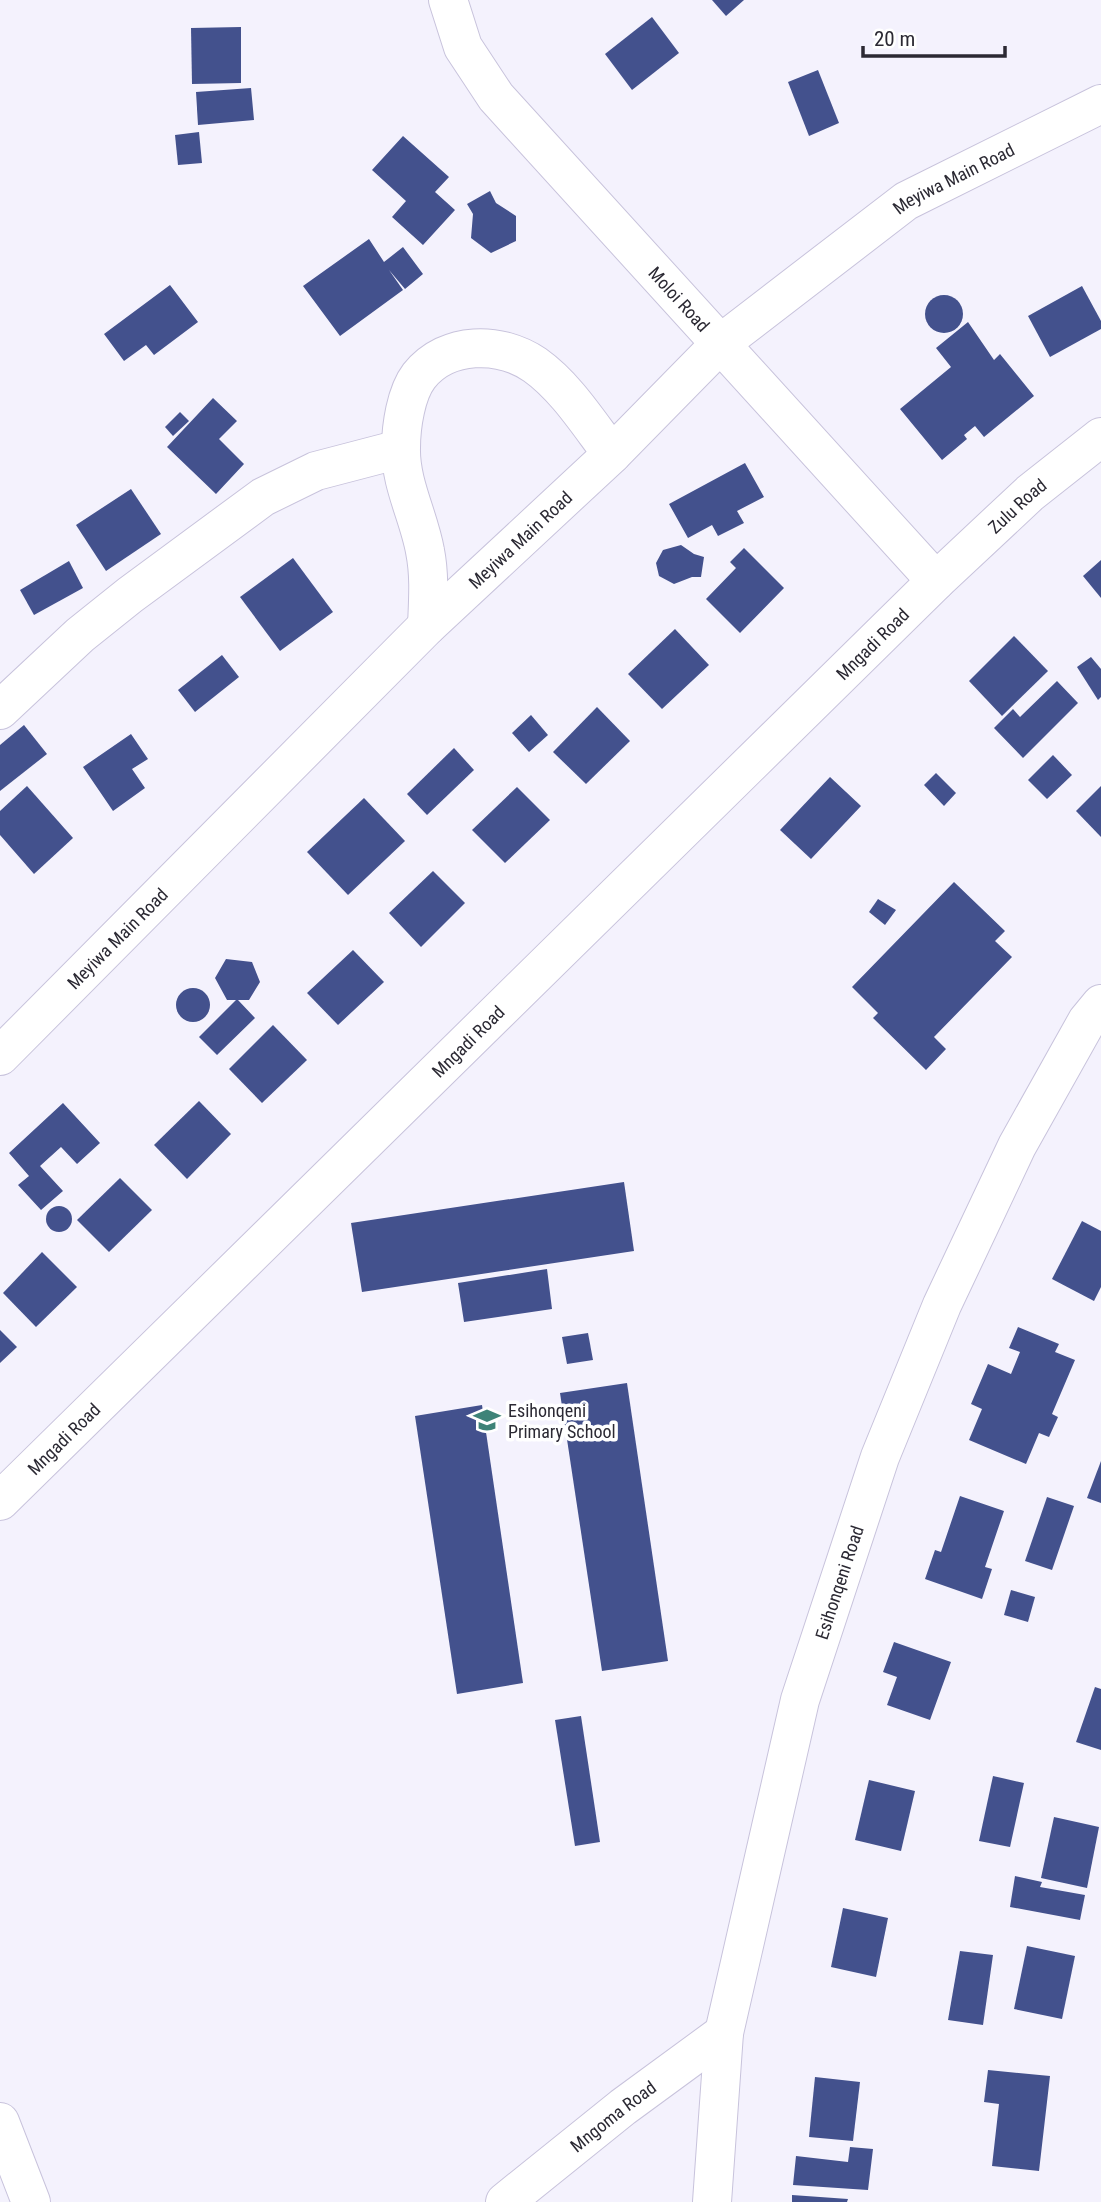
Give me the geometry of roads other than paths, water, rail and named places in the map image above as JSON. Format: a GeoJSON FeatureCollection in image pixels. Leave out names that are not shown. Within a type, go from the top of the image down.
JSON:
{"type":"FeatureCollection","features":[{"type":"Feature","properties":{"kind":"street","name":"Moloi Road"},"geometry":{"type":"LineString","coordinates":[[449,0],[463,47],[496,97],[936,581]]}},
{"type":"Feature","properties":{"kind":"street","name":"Meyiwa Main Road"},"geometry":{"type":"LineString","coordinates":[[0,1056],[427,626],[612,454],[720,344],[906,201],[1101,104]]}},
{"type":"Feature","properties":{"kind":"street"},"geometry":{"type":"LineString","coordinates":[[427,626],[428,583],[425,551],[400,449],[404,413],[419,377],[446,353],[478,347],[512,353],[536,366],[565,394],[612,454]]}},
{"type":"Feature","properties":{"kind":"street","name":"Zulu Road"},"geometry":{"type":"LineString","coordinates":[[936,581],[1030,493],[1101,437]]}},
{"type":"Feature","properties":{"kind":"street"},"geometry":{"type":"LineString","coordinates":[[0,710],[110,611],[263,497],[316,471],[400,449]]}},
{"type":"Feature","properties":{"kind":"street","name":"Mngadi Road"},"geometry":{"type":"LineString","coordinates":[[0,1502],[936,581]]}},
{"type":"Feature","properties":{"kind":"street","name":"Esihonqeni Road"},"geometry":{"type":"LineString","coordinates":[[712,2202],[724,2033],[800,1700],[880,1457],[942,1305],[1017,1146],[1087,1021],[1101,1004]]}},
{"type":"Feature","properties":{"kind":"street","name":"Mngoma Road"},"geometry":{"type":"LineString","coordinates":[[505,2202],[622,2107],[724,2033]]}},
{"type":"Feature","properties":{"kind":"street"},"geometry":{"type":"LineString","coordinates":[[0,2122],[31,2202]]}},
{"type":"Feature","properties":{"kind":"place","name":"Esihonqeni Primary School"},"geometry":{"type":"Point","coordinates":[487,1420]}}]}
